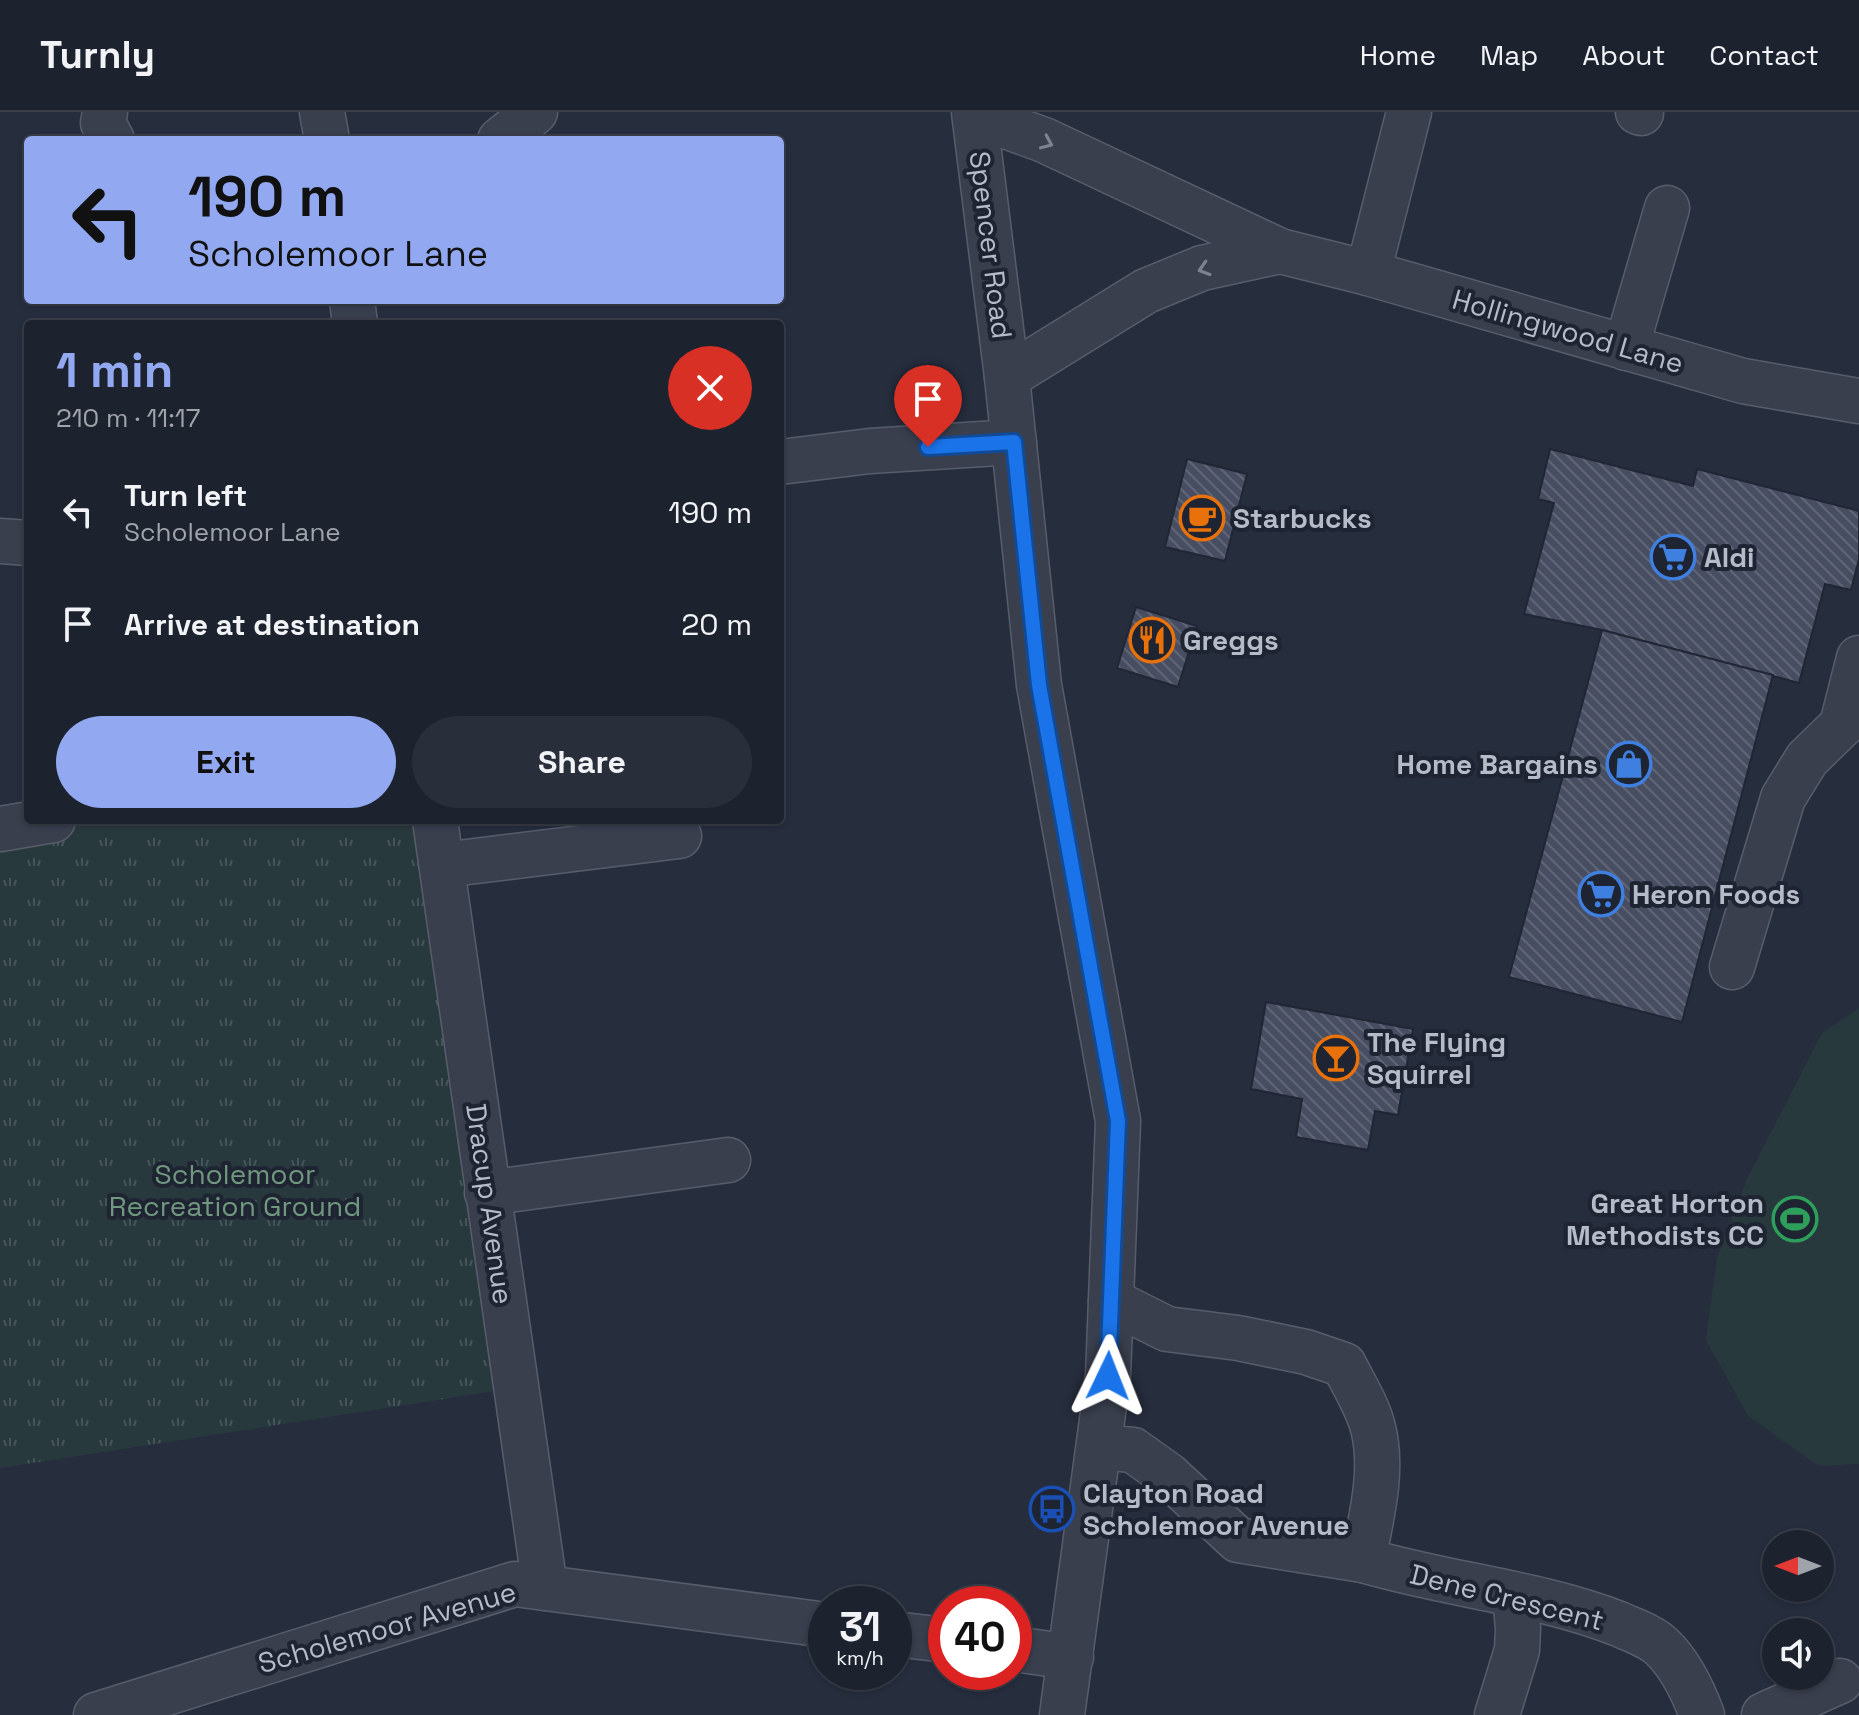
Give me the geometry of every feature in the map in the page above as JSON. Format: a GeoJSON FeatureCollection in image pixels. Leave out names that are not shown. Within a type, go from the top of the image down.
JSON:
{"type":"FeatureCollection","features":[{"type":"Feature","properties":{"kind":"street"},"geometry":{"type":"LineString","coordinates":[[105,112],[103,123],[110,136]]}},
{"type":"Feature","properties":{"kind":"street"},"geometry":{"type":"LineString","coordinates":[[322,112],[326,136]]}},
{"type":"Feature","properties":{"kind":"street"},"geometry":{"type":"LineString","coordinates":[[505,136],[535,112]]}},
{"type":"Feature","properties":{"kind":"street"},"geometry":{"type":"LineString","coordinates":[[1368,273],[1409,112]]}},
{"type":"Feature","properties":{"kind":"street","name":"Hollingwood Lane"},"geometry":{"type":"LineString","coordinates":[[974,113],[1044,140],[1280,251],[1368,273],[1743,381],[1859,401]]}},
{"type":"Feature","properties":{"kind":"street","name":"Spencer Road"},"geometry":{"type":"LineString","coordinates":[[974,113],[1007,377],[1039,685],[1118,1121],[1108,1376],[1067,1682]]}},
{"type":"Feature","properties":{"kind":"street"},"geometry":{"type":"LineString","coordinates":[[1626,348],[1667,208]]}},
{"type":"Feature","properties":{"kind":"street","name":"Hollingwood Lane"},"geometry":{"type":"LineString","coordinates":[[1007,377],[1146,291],[1202,268],[1280,251]]}},
{"type":"Feature","properties":{"kind":"street"},"geometry":{"type":"LineString","coordinates":[[784,462],[870,451],[1014,442]]}},
{"type":"Feature","properties":{"kind":"street"},"geometry":{"type":"LineString","coordinates":[[0,541],[24,543]]}},
{"type":"Feature","properties":{"kind":"street"},"geometry":{"type":"LineString","coordinates":[[1732,967],[1783,798],[1807,759],[1842,725],[1859,658]]}},
{"type":"Feature","properties":{"kind":"street"},"geometry":{"type":"LineString","coordinates":[[0,829],[29,824]]}},
{"type":"Feature","properties":{"kind":"street","name":"Dracup Avenue"},"geometry":{"type":"LineString","coordinates":[[436,824],[545,1588]]}},
{"type":"Feature","properties":{"kind":"street"},"geometry":{"type":"LineString","coordinates":[[443,865],[679,836]]}},
{"type":"Feature","properties":{"kind":"street"},"geometry":{"type":"LineString","coordinates":[[487,1193],[728,1160]]}},
{"type":"Feature","properties":{"kind":"street"},"geometry":{"type":"LineString","coordinates":[[1111,1301],[1167,1329],[1238,1338],[1306,1352],[1344,1365],[1373,1427],[1377,1451],[1374,1502],[1363,1560]]}},
{"type":"Feature","properties":{"kind":"street","name":"Dene Crescent"},"geometry":{"type":"LineString","coordinates":[[1099,1447],[1133,1450],[1168,1475],[1238,1540],[1363,1560],[1404,1572],[1581,1610],[1633,1630],[1661,1645],[1681,1672],[1695,1710]]}},
{"type":"Feature","properties":{"kind":"street","name":"Scholemoor Avenue"},"geometry":{"type":"LineString","coordinates":[[96,1715],[515,1584],[808,1623]]}},
{"type":"Feature","properties":{"kind":"street"},"geometry":{"type":"LineString","coordinates":[[1497,1715],[1517,1650],[1515,1596]]}},
{"type":"Feature","properties":{"kind":"street"},"geometry":{"type":"LineString","coordinates":[[1032,1660],[1067,1682],[1086,1715]]}},
{"type":"Feature","properties":{"kind":"street"},"geometry":{"type":"LineString","coordinates":[[1764,1715],[1840,1681]]}},
{"type":"Feature","properties":{"kind":"green space","name":"Scholemoor Recreation Ground"},"geometry":{"type":"Polygon","coordinates":[[[65,824],[413,824],[501,1390],[0,1468],[0,835],[65,824]]]}},
{"type":"Feature","properties":{"kind":"green space","name":"Great Horton Methodists CC"},"geometry":{"type":"Polygon","coordinates":[[[1859,1008],[1859,1464],[1819,1466],[1748,1416],[1706,1340],[1717,1258],[1747,1179],[1822,1033],[1859,1008]]]}},
{"type":"Feature","properties":{"kind":"building"},"geometry":{"type":"Polygon","coordinates":[[[1550,449],[1693,486],[1697,469],[1859,511],[1859,559],[1851,590],[1825,584],[1799,683],[1602,630],[1524,614],[1554,503],[1538,499],[1550,449]]]}},
{"type":"Feature","properties":{"kind":"building"},"geometry":{"type":"Polygon","coordinates":[[[1187,459],[1247,474],[1225,561],[1165,547],[1187,459]]]}},
{"type":"Feature","properties":{"kind":"building"},"geometry":{"type":"Polygon","coordinates":[[[1136,607],[1197,626],[1178,687],[1117,668],[1136,607]]]}},
{"type":"Feature","properties":{"kind":"building"},"geometry":{"type":"Polygon","coordinates":[[[1602,630],[1773,675],[1682,1022],[1509,977],[1602,630]]]}},
{"type":"Feature","properties":{"kind":"building"},"geometry":{"type":"Polygon","coordinates":[[[1266,1002],[1413,1029],[1398,1115],[1375,1111],[1368,1150],[1296,1137],[1302,1099],[1251,1089],[1266,1002]]]}},
{"type":"Feature","properties":{"kind":"place","name":"Starbucks"},"geometry":{"type":"Point","coordinates":[1202,518]}},
{"type":"Feature","properties":{"kind":"place","name":"Aldi"},"geometry":{"type":"Point","coordinates":[1673,557]}},
{"type":"Feature","properties":{"kind":"place","name":"Greggs"},"geometry":{"type":"Point","coordinates":[1152,640]}},
{"type":"Feature","properties":{"kind":"place","name":"Home Bargains"},"geometry":{"type":"Point","coordinates":[1629,764]}},
{"type":"Feature","properties":{"kind":"place","name":"Heron Foods"},"geometry":{"type":"Point","coordinates":[1601,894]}},
{"type":"Feature","properties":{"kind":"place","name":"The Flying Squirrel"},"geometry":{"type":"Point","coordinates":[1336,1058]}},
{"type":"Feature","properties":{"kind":"place","name":"Great Horton Methodists CC"},"geometry":{"type":"Point","coordinates":[1795,1219]}},
{"type":"Feature","properties":{"kind":"place","name":"Clayton Road Scholemoor Avenue"},"geometry":{"type":"Point","coordinates":[1052,1509]}},
{"type":"Feature","properties":{"kind":"route"},"geometry":{"type":"LineString","coordinates":[[928,447],[1014,442],[1039,685],[1118,1121],[1108,1376]]}}]}
